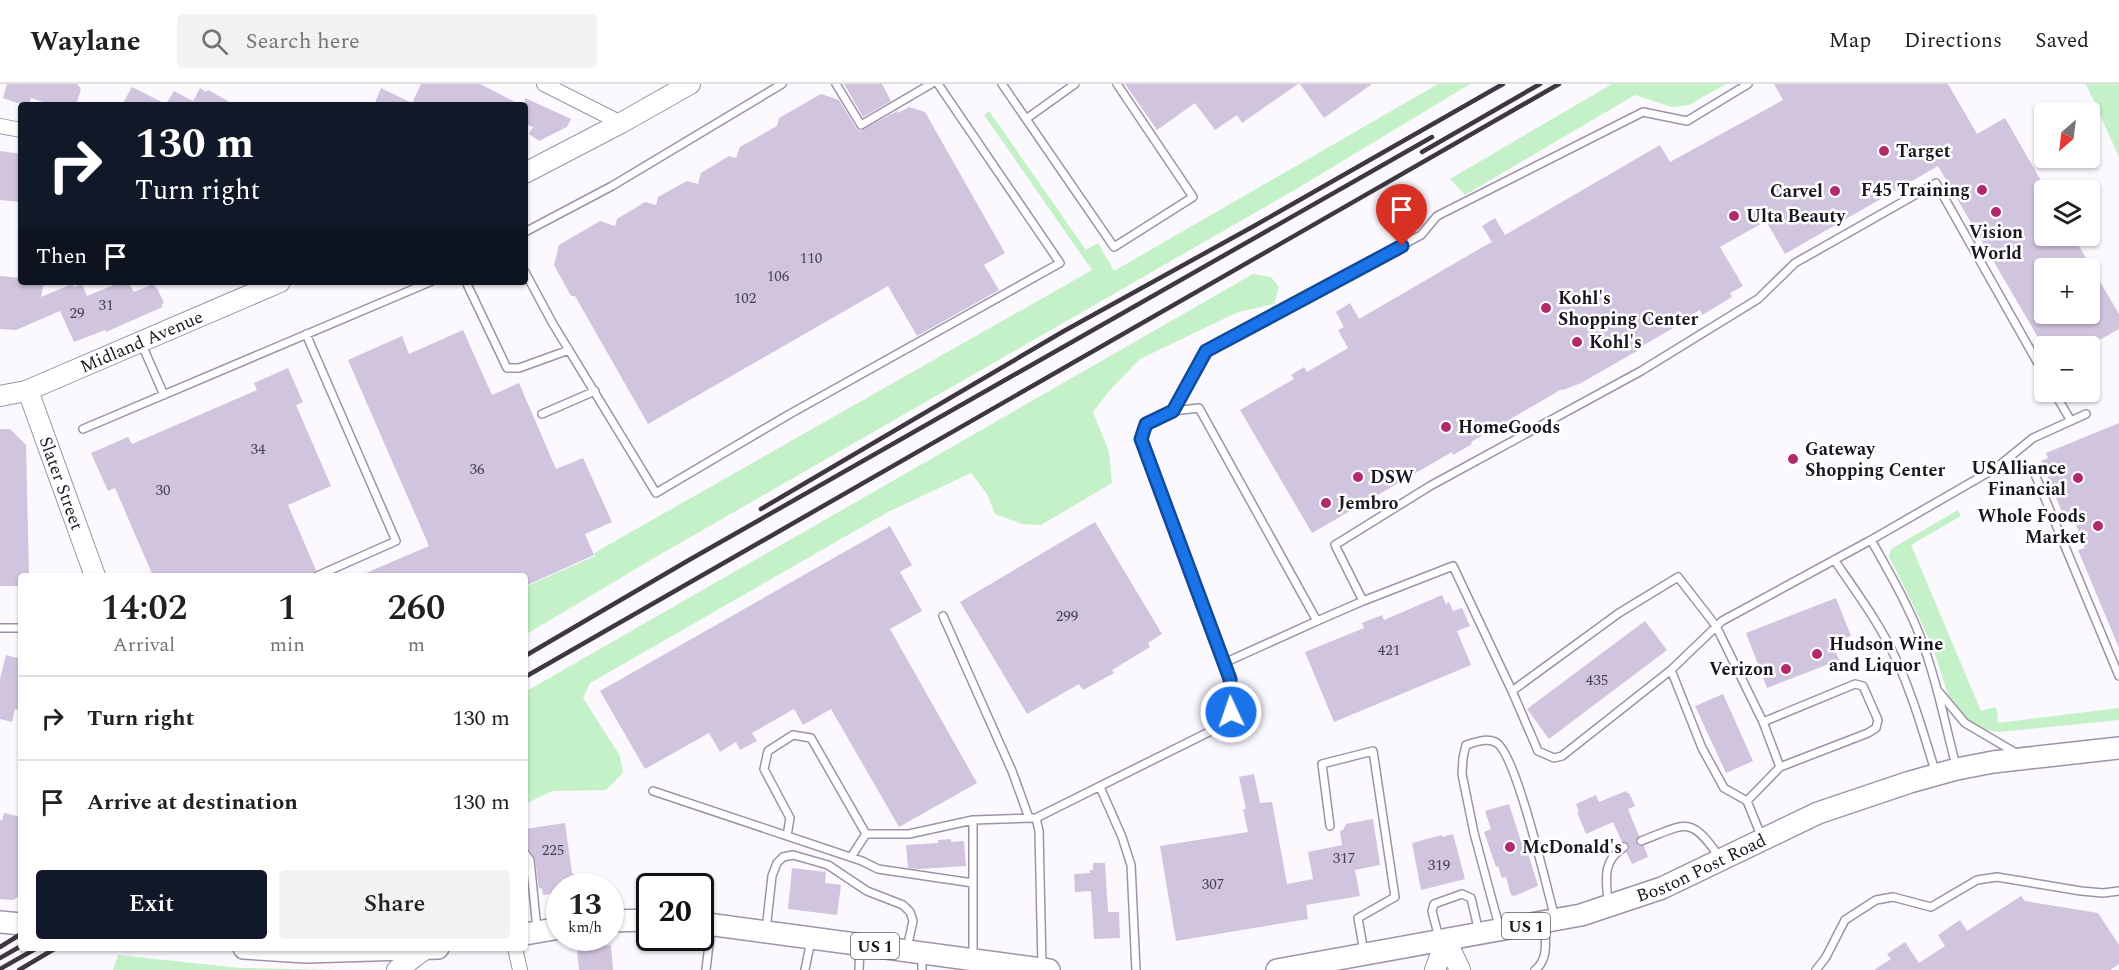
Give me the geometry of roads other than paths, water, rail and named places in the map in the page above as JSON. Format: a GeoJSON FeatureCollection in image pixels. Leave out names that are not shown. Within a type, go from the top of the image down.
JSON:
{"type":"FeatureCollection","features":[{"type":"Feature","properties":{"kind":"main road","name":"Boston Post Road"},"geometry":{"type":"LineString","coordinates":[[1277,970],[1353,959],[1550,922],[1609,907],[1662,888],[1818,813],[1936,774],[1957,768],[2024,758],[2119,748]]}},
{"type":"Feature","properties":{"kind":"main road"},"geometry":{"type":"LineString","coordinates":[[0,922],[18,924]]}},
{"type":"Feature","properties":{"kind":"main road","name":"US 1"},"geometry":{"type":"LineString","coordinates":[[714,924],[860,944],[917,958],[973,960],[1046,970]]}},
{"type":"Feature","properties":{"kind":"main road"},"geometry":{"type":"LineString","coordinates":[[531,933],[546,930]]}},
{"type":"Feature","properties":{"kind":"street"},"geometry":{"type":"LineString","coordinates":[[544,84],[621,123]]}},
{"type":"Feature","properties":{"kind":"street"},"geometry":{"type":"LineString","coordinates":[[528,171],[690,84]]}},
{"type":"Feature","properties":{"kind":"street"},"geometry":{"type":"LineString","coordinates":[[0,126],[18,129]]}},
{"type":"Feature","properties":{"kind":"street","name":"Midland Avenue"},"geometry":{"type":"LineString","coordinates":[[0,396],[26,391],[273,285]]}},
{"type":"Feature","properties":{"kind":"street","name":"Slater Street"},"geometry":{"type":"LineString","coordinates":[[26,391],[31,399],[94,573]]}},
{"type":"Feature","properties":{"kind":"street"},"geometry":{"type":"LineString","coordinates":[[1435,970],[1444,941]]}},
{"type":"Feature","properties":{"kind":"street"},"geometry":{"type":"LineString","coordinates":[[1444,941],[1460,970]]}},
{"type":"Feature","properties":{"kind":"street"},"geometry":{"type":"LineString","coordinates":[[397,970],[428,951]]}},
{"type":"Feature","properties":{"kind":"street"},"geometry":{"type":"LineString","coordinates":[[516,951],[520,970]]}},
{"type":"Feature","properties":{"kind":"lane"},"geometry":{"type":"LineString","coordinates":[[528,230],[612,186],[782,84]]}},
{"type":"Feature","properties":{"kind":"lane"},"geometry":{"type":"LineString","coordinates":[[836,84],[861,125],[931,84]]}},
{"type":"Feature","properties":{"kind":"lane"},"geometry":{"type":"LineString","coordinates":[[528,277],[569,350],[656,493],[788,415],[1060,263],[939,84]]}},
{"type":"Feature","properties":{"kind":"lane"},"geometry":{"type":"LineString","coordinates":[[1002,84],[1114,247],[1193,197],[1116,84]]}},
{"type":"Feature","properties":{"kind":"lane"},"geometry":{"type":"LineString","coordinates":[[1026,119],[1075,84]]}},
{"type":"Feature","properties":{"kind":"lane"},"geometry":{"type":"LineString","coordinates":[[1173,411],[1206,351],[1421,236],[1437,216],[1643,112],[1688,121],[1748,84]]}},
{"type":"Feature","properties":{"kind":"lane"},"geometry":{"type":"LineString","coordinates":[[1363,601],[1335,545],[1430,486],[1641,371],[1758,299],[1795,263],[1936,183],[2034,356]]}},
{"type":"Feature","properties":{"kind":"lane"},"geometry":{"type":"LineString","coordinates":[[83,429],[423,285]]}},
{"type":"Feature","properties":{"kind":"lane"},"geometry":{"type":"LineString","coordinates":[[467,285],[507,368],[519,368],[569,350]]}},
{"type":"Feature","properties":{"kind":"lane"},"geometry":{"type":"LineString","coordinates":[[306,334],[396,541],[324,573]]}},
{"type":"Feature","properties":{"kind":"lane"},"geometry":{"type":"LineString","coordinates":[[140,342],[164,395]]}},
{"type":"Feature","properties":{"kind":"lane"},"geometry":{"type":"LineString","coordinates":[[542,414],[595,391]]}},
{"type":"Feature","properties":{"kind":"lane"},"geometry":{"type":"LineString","coordinates":[[2060,402],[2071,421]]}},
{"type":"Feature","properties":{"kind":"lane"},"geometry":{"type":"LineString","coordinates":[[866,834],[909,834],[973,820],[1033,818],[1223,725],[1231,712],[1230,679],[1141,439],[1146,424],[1173,411],[1199,408],[1317,621]]}},
{"type":"Feature","properties":{"kind":"lane"},"geometry":{"type":"LineString","coordinates":[[1224,663],[1363,601],[1453,566],[1538,751],[1554,758],[1567,753],[1671,670],[1722,621],[1835,561],[2000,465],[2033,438],[2086,414]]}},
{"type":"Feature","properties":{"kind":"lane"},"geometry":{"type":"LineString","coordinates":[[2000,465],[2034,472],[2119,676]]}},
{"type":"Feature","properties":{"kind":"lane"},"geometry":{"type":"LineString","coordinates":[[1871,540],[1910,614],[1925,652],[1957,768]]}},
{"type":"Feature","properties":{"kind":"lane"},"geometry":{"type":"LineString","coordinates":[[1835,561],[1881,630],[1896,659],[1909,688],[1936,774]]}},
{"type":"Feature","properties":{"kind":"lane"},"geometry":{"type":"LineString","coordinates":[[1512,691],[1619,614],[1678,577],[1716,626],[1763,722],[1780,767]]}},
{"type":"Feature","properties":{"kind":"lane"},"geometry":{"type":"LineString","coordinates":[[943,616],[1039,831],[1046,970]]}},
{"type":"Feature","properties":{"kind":"lane"},"geometry":{"type":"LineString","coordinates":[[0,628],[18,628]]}},
{"type":"Feature","properties":{"kind":"lane"},"geometry":{"type":"LineString","coordinates":[[1671,670],[1702,748],[1724,788],[1747,801],[1763,841]]}},
{"type":"Feature","properties":{"kind":"lane"},"geometry":{"type":"LineString","coordinates":[[1747,801],[1780,767],[1868,734],[1876,728],[1878,720],[1863,686],[1855,684],[1763,722]]}},
{"type":"Feature","properties":{"kind":"lane"},"geometry":{"type":"LineString","coordinates":[[1936,687],[1965,723],[2024,758]]}},
{"type":"Feature","properties":{"kind":"lane"},"geometry":{"type":"LineString","coordinates":[[787,836],[790,818],[764,769],[768,751],[793,735],[811,738],[866,834]]}},
{"type":"Feature","properties":{"kind":"lane"},"geometry":{"type":"LineString","coordinates":[[1490,933],[1462,774],[1466,746],[1485,740],[1497,743],[1505,752],[1522,797],[1550,922],[1543,964],[1535,970]]}},
{"type":"Feature","properties":{"kind":"lane"},"geometry":{"type":"LineString","coordinates":[[1329,826],[1322,764],[1373,751],[1395,897],[1358,918],[1353,959]]}},
{"type":"Feature","properties":{"kind":"lane"},"geometry":{"type":"LineString","coordinates":[[1100,787],[1122,837],[1131,865],[1137,970]]}},
{"type":"Feature","properties":{"kind":"lane"},"geometry":{"type":"LineString","coordinates":[[653,791],[851,857],[878,869],[973,883]]}},
{"type":"Feature","properties":{"kind":"lane"},"geometry":{"type":"LineString","coordinates":[[973,820],[973,960]]}},
{"type":"Feature","properties":{"kind":"lane"},"geometry":{"type":"LineString","coordinates":[[1641,841],[1683,825],[1695,828],[1707,838],[1722,860]]}},
{"type":"Feature","properties":{"kind":"lane"},"geometry":{"type":"LineString","coordinates":[[851,857],[866,834]]}},
{"type":"Feature","properties":{"kind":"lane"},"geometry":{"type":"LineString","coordinates":[[1609,907],[1606,873],[1615,853],[1624,847]]}},
{"type":"Feature","properties":{"kind":"lane"},"geometry":{"type":"LineString","coordinates":[[766,932],[772,876],[777,863],[783,857],[793,855],[828,866],[867,891],[903,905],[910,912],[917,958]]}},
{"type":"Feature","properties":{"kind":"lane"},"geometry":{"type":"LineString","coordinates":[[528,858],[534,898],[531,933]]}},
{"type":"Feature","properties":{"kind":"lane"},"geometry":{"type":"LineString","coordinates":[[1816,970],[1826,957],[1845,920],[1876,900],[1893,897],[1931,907],[1977,880],[1997,876],[2081,891],[2103,893],[2119,891]]}},
{"type":"Feature","properties":{"kind":"lane"},"geometry":{"type":"LineString","coordinates":[[1444,941],[1432,911],[1434,904],[1462,894],[1471,898],[1490,933]]}},
{"type":"Feature","properties":{"kind":"lane"},"geometry":{"type":"LineString","coordinates":[[528,899],[534,898]]}},
{"type":"Feature","properties":{"kind":"lane"},"geometry":{"type":"LineString","coordinates":[[806,970],[811,938]]}},
{"type":"Feature","properties":{"kind":"lane"},"geometry":{"type":"LineString","coordinates":[[860,944],[860,970]]}},
{"type":"Feature","properties":{"kind":"lane"},"geometry":{"type":"LineString","coordinates":[[706,951],[706,970]]}},
{"type":"Feature","properties":{"kind":"railway"},"geometry":{"type":"LineString","coordinates":[[761,509],[1064,331],[1503,84]]}},
{"type":"Feature","properties":{"kind":"railway"},"geometry":{"type":"LineString","coordinates":[[1422,152],[1540,84]]}},
{"type":"Feature","properties":{"kind":"railway"},"geometry":{"type":"LineString","coordinates":[[528,675],[1559,84]]}},
{"type":"Feature","properties":{"kind":"railway"},"geometry":{"type":"LineString","coordinates":[[528,654],[689,560],[1432,137]]}},
{"type":"Feature","properties":{"kind":"railway"},"geometry":{"type":"LineString","coordinates":[[0,947],[18,936]]}},
{"type":"Feature","properties":{"kind":"railway"},"geometry":{"type":"LineString","coordinates":[[0,958],[18,948]]}},
{"type":"Feature","properties":{"kind":"railway"},"geometry":{"type":"LineString","coordinates":[[0,969],[32,951]]}},
{"type":"Feature","properties":{"kind":"railway"},"geometry":{"type":"LineString","coordinates":[[19,970],[51,951]]}},
{"type":"Feature","properties":{"kind":"place","name":"Target"},"geometry":{"type":"Point","coordinates":[1884,151]}},
{"type":"Feature","properties":{"kind":"place","name":"F45 Training"},"geometry":{"type":"Point","coordinates":[1982,190]}},
{"type":"Feature","properties":{"kind":"place","name":"Carvel"},"geometry":{"type":"Point","coordinates":[1835,191]}},
{"type":"Feature","properties":{"kind":"place","name":"Vision World"},"geometry":{"type":"Point","coordinates":[1996,212]}},
{"type":"Feature","properties":{"kind":"place","name":"Ulta Beauty"},"geometry":{"type":"Point","coordinates":[1734,216]}},
{"type":"Feature","properties":{"kind":"place","name":"Kohl's Shopping Center"},"geometry":{"type":"Point","coordinates":[1546,308]}},
{"type":"Feature","properties":{"kind":"place","name":"Kohl's"},"geometry":{"type":"Point","coordinates":[1577,342]}},
{"type":"Feature","properties":{"kind":"place","name":"HomeGoods"},"geometry":{"type":"Point","coordinates":[1446,427]}},
{"type":"Feature","properties":{"kind":"place","name":"Gateway Shopping Center"},"geometry":{"type":"Point","coordinates":[1793,459]}},
{"type":"Feature","properties":{"kind":"place","name":"DSW"},"geometry":{"type":"Point","coordinates":[1358,477]}},
{"type":"Feature","properties":{"kind":"place","name":"USAlliance Financial"},"geometry":{"type":"Point","coordinates":[2078,478]}},
{"type":"Feature","properties":{"kind":"place","name":"Jembro"},"geometry":{"type":"Point","coordinates":[1326,503]}},
{"type":"Feature","properties":{"kind":"place","name":"Whole Foods Market"},"geometry":{"type":"Point","coordinates":[2098,526]}},
{"type":"Feature","properties":{"kind":"place","name":"Hudson Wine and Liquor"},"geometry":{"type":"Point","coordinates":[1817,654]}},
{"type":"Feature","properties":{"kind":"place","name":"Verizon"},"geometry":{"type":"Point","coordinates":[1786,669]}},
{"type":"Feature","properties":{"kind":"place","name":"McDonald's"},"geometry":{"type":"Point","coordinates":[1510,847]}}]}
